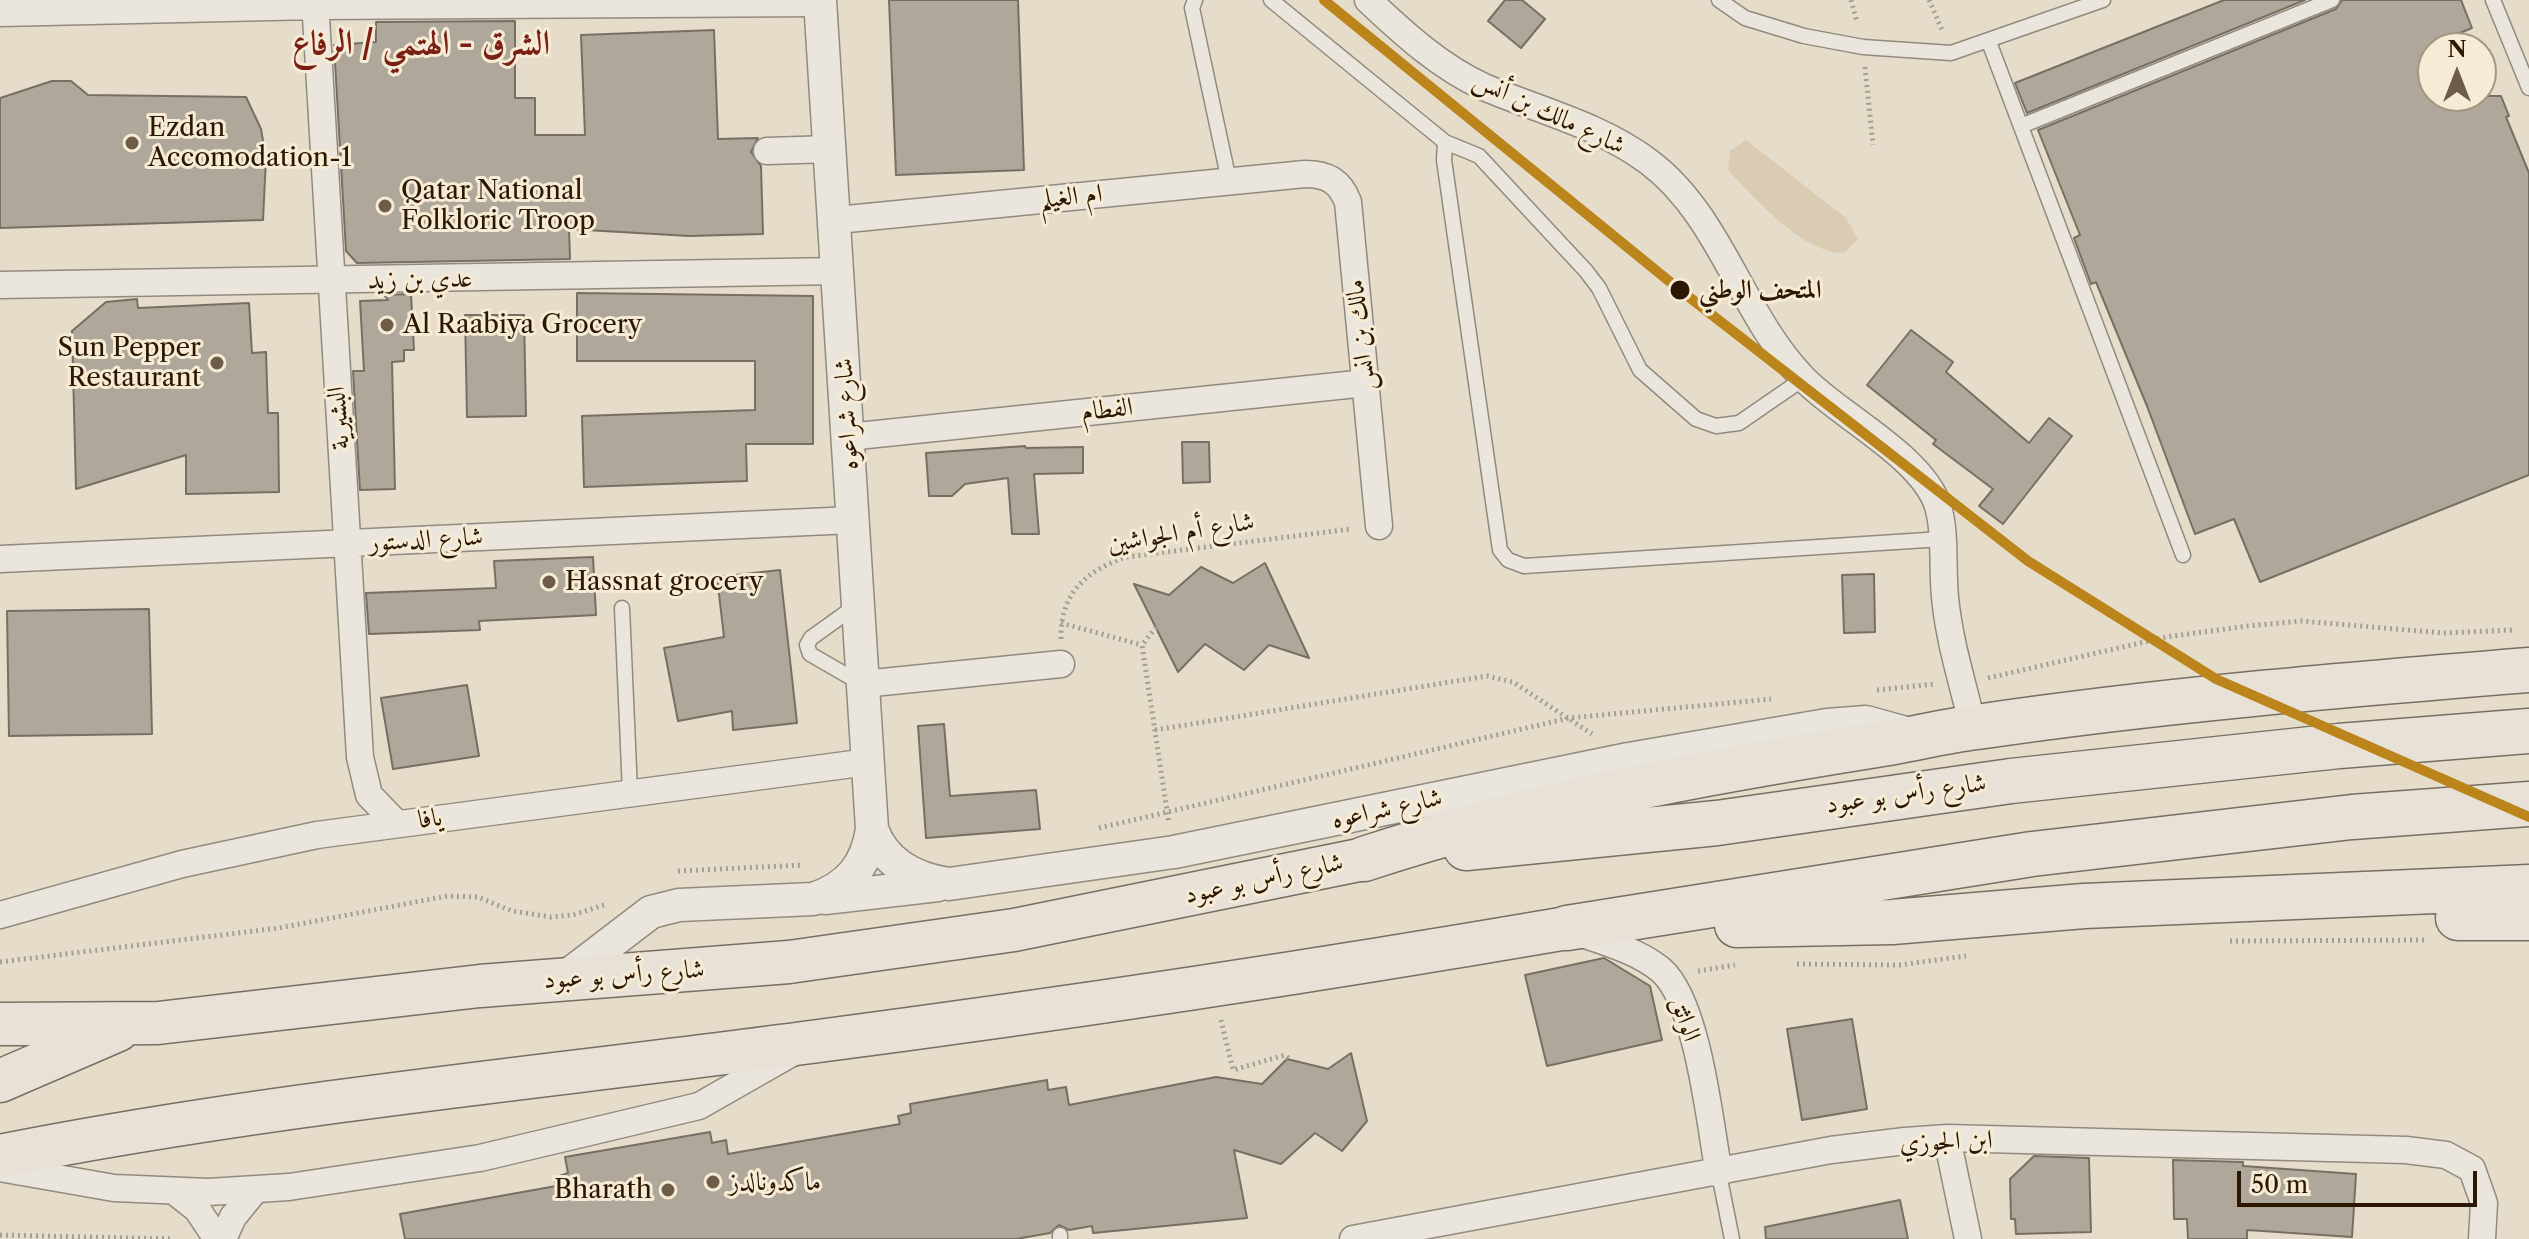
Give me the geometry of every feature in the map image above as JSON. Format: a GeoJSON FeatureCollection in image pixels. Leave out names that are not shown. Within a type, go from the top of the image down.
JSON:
{"type":"FeatureCollection","features":[{"type":"Feature","properties":{"kind":"highway"},"geometry":{"type":"LineString","coordinates":[[1364,859],[1460,827],[1558,802],[1730,768],[1973,727],[2304,688],[2527,670]]}},
{"type":"Feature","properties":{"kind":"highway","name":"شارع رأس بو عبود"},"geometry":{"type":"LineString","coordinates":[[1364,859],[1717,823],[2011,781],[2339,746],[2529,731]]}},
{"type":"Feature","properties":{"kind":"highway"},"geometry":{"type":"LineString","coordinates":[[1567,928],[2032,854],[2352,817],[2529,804]]}},
{"type":"Feature","properties":{"kind":"highway"},"geometry":{"type":"LineString","coordinates":[[1567,928],[1892,922],[2084,906],[2529,887]]}},
{"type":"Feature","properties":{"kind":"highway"},"geometry":{"type":"LineString","coordinates":[[2084,906],[2226,917],[2529,918]]}},
{"type":"Feature","properties":{"kind":"main road","name":"شارع رأس بو عبود"},"geometry":{"type":"LineString","coordinates":[[0,1024],[130,1024],[562,980],[789,962],[1014,930],[1364,859]]}},
{"type":"Feature","properties":{"kind":"main road"},"geometry":{"type":"LineString","coordinates":[[0,1156],[136,1129],[266,1110],[812,1042],[1567,928]]}},
{"type":"Feature","properties":{"kind":"main road"},"geometry":{"type":"LineString","coordinates":[[0,1081],[130,1024]]}},
{"type":"Feature","properties":{"kind":"street","name":"شارع مالك بن أنس"},"geometry":{"type":"LineString","coordinates":[[1368,0],[1427,53],[1482,86],[1615,139],[1651,164],[1689,200],[1766,331],[1803,379],[1867,428],[1924,481],[1937,505],[1949,626],[1973,727]]}},
{"type":"Feature","properties":{"kind":"street"},"geometry":{"type":"LineString","coordinates":[[0,13],[316,3],[820,1]]}},
{"type":"Feature","properties":{"kind":"street","name":"شارع شراعوه"},"geometry":{"type":"LineString","coordinates":[[820,1],[837,220],[872,829],[860,867]]}},
{"type":"Feature","properties":{"kind":"street","name":"البشيرية"},"geometry":{"type":"LineString","coordinates":[[316,3],[330,282],[363,776],[369,795],[397,824]]}},
{"type":"Feature","properties":{"kind":"street"},"geometry":{"type":"LineString","coordinates":[[767,151],[831,149]]}},
{"type":"Feature","properties":{"kind":"street","name":"ام الغيلم"},"geometry":{"type":"LineString","coordinates":[[837,220],[1305,174]]}},
{"type":"Feature","properties":{"kind":"street","name":"مالك بن انس"},"geometry":{"type":"LineString","coordinates":[[1305,174],[1321,174],[1335,181],[1348,202],[1379,526]]}},
{"type":"Feature","properties":{"kind":"street","name":"عدي بن زيد"},"geometry":{"type":"LineString","coordinates":[[0,285],[330,282],[839,271]]}},
{"type":"Feature","properties":{"kind":"street","name":"الفطام"},"geometry":{"type":"LineString","coordinates":[[848,437],[1366,383]]}},
{"type":"Feature","properties":{"kind":"street","name":"شارع الدستور"},"geometry":{"type":"LineString","coordinates":[[0,559],[852,520]]}},
{"type":"Feature","properties":{"kind":"street"},"geometry":{"type":"LineString","coordinates":[[863,684],[1061,664]]}},
{"type":"Feature","properties":{"kind":"street","name":"شارع شراعوه"},"geometry":{"type":"LineString","coordinates":[[872,829],[882,850],[899,865],[923,878],[949,884],[1174,852],[1629,759],[1846,723],[1885,725],[1920,738]]}},
{"type":"Feature","properties":{"kind":"street","name":"يافا"},"geometry":{"type":"LineString","coordinates":[[0,915],[210,858],[317,835],[868,762]]}},
{"type":"Feature","properties":{"kind":"street"},"geometry":{"type":"LineString","coordinates":[[813,899],[841,887],[860,867]]}},
{"type":"Feature","properties":{"kind":"street"},"geometry":{"type":"LineString","coordinates":[[562,980],[651,912],[679,905],[813,899],[949,884]]}},
{"type":"Feature","properties":{"kind":"street","name":"الواثق"},"geometry":{"type":"LineString","coordinates":[[1567,928],[1644,959],[1671,980],[1689,1019],[1719,1174]]}},
{"type":"Feature","properties":{"kind":"street"},"geometry":{"type":"LineString","coordinates":[[0,1168],[114,1188],[255,1190],[480,1158],[699,1106],[812,1042]]}},
{"type":"Feature","properties":{"kind":"street"},"geometry":{"type":"LineString","coordinates":[[1947,1138],[1968,1239]]}},
{"type":"Feature","properties":{"kind":"street","name":"ابن الجوزي"},"geometry":{"type":"LineString","coordinates":[[1353,1239],[1474,1229],[1831,1150],[1947,1138],[2406,1150],[2446,1155],[2472,1169],[2484,1203],[2482,1239]]}},
{"type":"Feature","properties":{"kind":"street"},"geometry":{"type":"LineString","coordinates":[[174,1191],[197,1209],[220,1239],[255,1190]]}},
{"type":"Feature","properties":{"kind":"lane"},"geometry":{"type":"LineString","coordinates":[[1195,0],[1192,8],[1229,181]]}},
{"type":"Feature","properties":{"kind":"lane"},"geometry":{"type":"LineString","coordinates":[[1271,0],[1445,142],[1479,156],[1599,288],[1640,370],[1696,419],[1716,426],[1739,423],[1803,379]]}},
{"type":"Feature","properties":{"kind":"lane"},"geometry":{"type":"LineString","coordinates":[[1719,0],[1745,18],[1804,36],[1863,47],[1951,53],[2103,0]]}},
{"type":"Feature","properties":{"kind":"lane"},"geometry":{"type":"LineString","coordinates":[[2021,126],[2332,0]]}},
{"type":"Feature","properties":{"kind":"lane"},"geometry":{"type":"LineString","coordinates":[[2493,0],[2529,88]]}},
{"type":"Feature","properties":{"kind":"lane"},"geometry":{"type":"LineString","coordinates":[[1989,42],[2183,555]]}},
{"type":"Feature","properties":{"kind":"lane"},"geometry":{"type":"LineString","coordinates":[[1445,142],[1444,160],[1500,550],[1508,560],[1524,566],[1942,539]]}},
{"type":"Feature","properties":{"kind":"lane"},"geometry":{"type":"LineString","coordinates":[[857,605],[811,638],[807,645],[810,654],[863,684]]}},
{"type":"Feature","properties":{"kind":"lane"},"geometry":{"type":"LineString","coordinates":[[622,608],[630,792]]}},
{"type":"Feature","properties":{"kind":"lane"},"geometry":{"type":"LineString","coordinates":[[1719,1174],[1732,1239]]}},
{"type":"Feature","properties":{"kind":"path","name":"شارع أم الجواشين"},"geometry":{"type":"LineString","coordinates":[[1061,664],[1061,623],[1077,584],[1097,567],[1126,557],[1379,526]]}},
{"type":"Feature","properties":{"kind":"path"},"geometry":{"type":"LineString","coordinates":[[1061,623],[1142,645]]}},
{"type":"Feature","properties":{"kind":"path"},"geometry":{"type":"LineString","coordinates":[[1156,627],[1146,635],[1142,645],[1174,852]]}},
{"type":"Feature","properties":{"kind":"path"},"geometry":{"type":"LineString","coordinates":[[1155,730],[1487,676],[1513,682],[1629,759]]}},
{"type":"Feature","properties":{"kind":"path"},"geometry":{"type":"LineString","coordinates":[[665,874],[704,867],[790,864],[860,867]]}},
{"type":"Feature","properties":{"kind":"path"},"geometry":{"type":"LineString","coordinates":[[0,962],[279,928],[447,896],[478,897],[512,911],[551,917],[594,910],[613,900]]}},
{"type":"Feature","properties":{"kind":"path"},"geometry":{"type":"LineString","coordinates":[[2224,941],[2430,940]]}},
{"type":"Feature","properties":{"kind":"path"},"geometry":{"type":"LineString","coordinates":[[1786,963],[1822,967],[1899,965],[1971,954]]}},
{"type":"Feature","properties":{"kind":"path"},"geometry":{"type":"LineString","coordinates":[[1671,980],[1684,974],[1743,965]]}},
{"type":"Feature","properties":{"kind":"path"},"geometry":{"type":"LineString","coordinates":[[1212,984],[1233,1070],[1285,1055],[1291,1060]]}},
{"type":"Feature","properties":{"kind":"path"},"geometry":{"type":"LineString","coordinates":[[0,1235],[174,1239]]}},
{"type":"Feature","properties":{"kind":"shaded area"},"geometry":{"type":"Polygon","coordinates":[[[1746,140],[1846,218],[1858,239],[1844,253],[1828,251],[1796,234],[1728,170],[1730,151],[1746,140]]]}},
{"type":"Feature","properties":{"kind":"building"},"geometry":{"type":"Polygon","coordinates":[[[889,0],[1018,0],[1024,170],[896,175],[889,0]]]}},
{"type":"Feature","properties":{"kind":"building"},"geometry":{"type":"Polygon","coordinates":[[[1505,0],[1522,0],[1545,19],[1521,48],[1488,21],[1505,0]]]}},
{"type":"Feature","properties":{"kind":"building"},"geometry":{"type":"Polygon","coordinates":[[[2224,0],[2305,0],[2027,113],[2015,83],[2224,0]]]}},
{"type":"Feature","properties":{"kind":"building"},"geometry":{"type":"Polygon","coordinates":[[[2342,0],[2461,0],[2472,28],[2462,32],[2417,32],[2417,112],[2497,112],[2497,96],[2501,96],[2509,116],[2506,117],[2529,173],[2529,475],[2260,582],[2234,519],[2195,534],[2096,282],[2091,284],[2074,238],[2080,235],[2038,130],[2336,9],[2342,0]]]}},
{"type":"Feature","properties":{"kind":"building"},"geometry":{"type":"Polygon","coordinates":[[[515,21],[515,98],[535,98],[535,135],[585,135],[581,35],[714,30],[718,139],[758,138],[751,152],[761,166],[763,234],[689,236],[569,229],[570,259],[357,263],[346,251],[334,45],[376,42],[376,22],[515,21]]]}},
{"type":"Feature","properties":{"kind":"building","name":"Ezdan Accomodation-1"},"geometry":{"type":"Polygon","coordinates":[[[52,81],[71,81],[88,95],[246,97],[261,129],[266,158],[263,220],[0,228],[0,98],[52,81]]]}},
{"type":"Feature","properties":{"kind":"building"},"geometry":{"type":"Polygon","coordinates":[[[577,293],[813,296],[813,444],[746,444],[747,481],[584,487],[582,416],[755,410],[755,361],[577,361],[577,293]]]}},
{"type":"Feature","properties":{"kind":"building"},"geometry":{"type":"Polygon","coordinates":[[[411,294],[414,350],[404,350],[404,361],[392,362],[395,489],[360,490],[353,371],[364,371],[360,301],[388,300],[384,295],[411,294]]]}},
{"type":"Feature","properties":{"kind":"building"},"geometry":{"type":"Polygon","coordinates":[[[137,299],[138,308],[249,303],[252,353],[266,352],[268,413],[278,413],[279,492],[186,494],[186,455],[76,489],[72,331],[106,302],[137,299]]]}},
{"type":"Feature","properties":{"kind":"building"},"geometry":{"type":"Polygon","coordinates":[[[465,315],[524,315],[526,416],[467,417],[465,315]]]}},
{"type":"Feature","properties":{"kind":"building"},"geometry":{"type":"Polygon","coordinates":[[[1911,330],[1953,362],[1946,372],[2029,443],[2049,418],[2072,436],[2003,524],[1979,506],[1993,489],[1933,444],[1936,440],[1867,385],[1911,330]]]}},
{"type":"Feature","properties":{"kind":"building"},"geometry":{"type":"Polygon","coordinates":[[[1182,442],[1209,442],[1210,482],[1183,483],[1182,442]]]}},
{"type":"Feature","properties":{"kind":"building"},"geometry":{"type":"Polygon","coordinates":[[[1025,446],[1083,447],[1083,473],[1034,474],[1039,534],[1012,534],[1008,478],[965,484],[952,496],[929,496],[926,453],[1025,446]]]}},
{"type":"Feature","properties":{"kind":"building"},"geometry":{"type":"Polygon","coordinates":[[[593,557],[596,615],[479,621],[480,630],[369,634],[366,593],[496,588],[494,561],[593,557]]]}},
{"type":"Feature","properties":{"kind":"building"},"geometry":{"type":"Polygon","coordinates":[[[1265,563],[1309,658],[1269,645],[1244,670],[1205,644],[1178,672],[1134,584],[1169,595],[1201,567],[1233,583],[1265,563]]]}},
{"type":"Feature","properties":{"kind":"building"},"geometry":{"type":"Polygon","coordinates":[[[780,570],[797,723],[733,730],[732,711],[678,721],[664,648],[724,637],[717,577],[780,570]]]}},
{"type":"Feature","properties":{"kind":"building"},"geometry":{"type":"Polygon","coordinates":[[[1874,574],[1875,632],[1844,633],[1842,575],[1874,574]]]}},
{"type":"Feature","properties":{"kind":"building"},"geometry":{"type":"Polygon","coordinates":[[[149,609],[152,734],[9,736],[7,611],[149,609]]]}},
{"type":"Feature","properties":{"kind":"building"},"geometry":{"type":"Polygon","coordinates":[[[467,685],[479,756],[393,769],[381,698],[467,685]]]}},
{"type":"Feature","properties":{"kind":"building"},"geometry":{"type":"Polygon","coordinates":[[[944,724],[950,796],[1036,790],[1040,829],[926,838],[918,726],[944,724]]]}},
{"type":"Feature","properties":{"kind":"building"},"geometry":{"type":"Polygon","coordinates":[[[1604,958],[1650,986],[1662,1040],[1547,1066],[1525,975],[1604,958]]]}},
{"type":"Feature","properties":{"kind":"building"},"geometry":{"type":"Polygon","coordinates":[[[1852,1019],[1867,1109],[1802,1120],[1787,1029],[1852,1019]]]}},
{"type":"Feature","properties":{"kind":"building"},"geometry":{"type":"Polygon","coordinates":[[[1351,1053],[1367,1121],[1342,1151],[1315,1133],[1281,1164],[1234,1150],[1247,1218],[1093,1233],[1092,1226],[1069,1230],[1059,1225],[1050,1233],[1016,1239],[405,1239],[400,1214],[556,1186],[554,1178],[568,1173],[565,1157],[710,1132],[712,1143],[726,1140],[728,1154],[900,1124],[898,1116],[911,1113],[910,1104],[1047,1080],[1048,1090],[1066,1087],[1069,1105],[1216,1077],[1262,1084],[1287,1059],[1328,1069],[1351,1053]]]}},
{"type":"Feature","properties":{"kind":"building"},"geometry":{"type":"Polygon","coordinates":[[[2034,1156],[2089,1158],[2091,1232],[2016,1234],[2015,1219],[2011,1219],[2010,1179],[2034,1156]]]}},
{"type":"Feature","properties":{"kind":"building"},"geometry":{"type":"Polygon","coordinates":[[[2173,1160],[2243,1162],[2243,1166],[2356,1174],[2352,1237],[2247,1230],[2247,1239],[2188,1239],[2187,1219],[2174,1219],[2173,1160]]]}},
{"type":"Feature","properties":{"kind":"building"},"geometry":{"type":"Polygon","coordinates":[[[1900,1200],[1908,1239],[1766,1239],[1765,1227],[1900,1200]]]}},
{"type":"Feature","properties":{"kind":"transit line"},"geometry":{"type":"LineString","coordinates":[[1324,0],[1680,290],[2028,561],[2216,679],[2529,817]]}},
{"type":"Feature","properties":{"kind":"place","name":"Ezdan Accomodation-1"},"geometry":{"type":"Point","coordinates":[132,143]}},
{"type":"Feature","properties":{"kind":"place","name":"Qatar National Folkloric Troop"},"geometry":{"type":"Point","coordinates":[385,206]}},
{"type":"Feature","properties":{"kind":"place","name":"المتحف الوطني"},"geometry":{"type":"Point","coordinates":[1680,290]}},
{"type":"Feature","properties":{"kind":"place","name":"Al Raabiya Grocery"},"geometry":{"type":"Point","coordinates":[387,325]}},
{"type":"Feature","properties":{"kind":"place","name":"Sun Pepper Restaurant"},"geometry":{"type":"Point","coordinates":[217,363]}},
{"type":"Feature","properties":{"kind":"place","name":"Hassnat grocery"},"geometry":{"type":"Point","coordinates":[549,582]}},
{"type":"Feature","properties":{"kind":"place","name":"ماكدونالدز"},"geometry":{"type":"Point","coordinates":[713,1182]}},
{"type":"Feature","properties":{"kind":"place","name":"Bharath"},"geometry":{"type":"Point","coordinates":[668,1190]}},
{"type":"Feature","properties":{"kind":"district","name":"الشرق - الهتمي / الرفاع"},"geometry":{"type":"Point","coordinates":[421,44]}}]}
